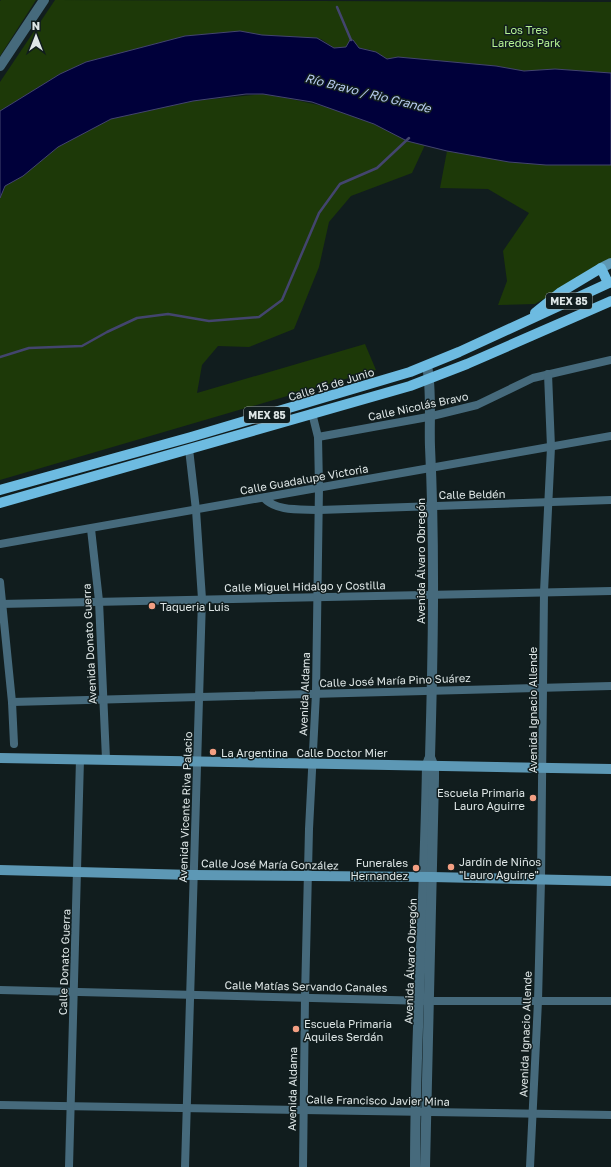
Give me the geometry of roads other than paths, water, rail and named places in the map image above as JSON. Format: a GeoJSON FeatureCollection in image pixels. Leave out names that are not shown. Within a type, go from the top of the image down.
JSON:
{"type":"FeatureCollection","features":[{"type":"Feature","properties":{"kind":"main road"},"geometry":{"type":"LineString","coordinates":[[491,354],[526,321],[561,292],[611,263]]}},
{"type":"Feature","properties":{"kind":"main road"},"geometry":{"type":"LineString","coordinates":[[601,268],[610,283]]}},
{"type":"Feature","properties":{"kind":"main road","name":"Calle 15 de Junio"},"geometry":{"type":"LineString","coordinates":[[0,490],[312,402],[427,366],[610,283]]}},
{"type":"Feature","properties":{"kind":"main road","name":"Calle 15 de Junio"},"geometry":{"type":"LineString","coordinates":[[0,503],[430,379],[611,301]]}},
{"type":"Feature","properties":{"kind":"main road"},"geometry":{"type":"LineString","coordinates":[[116,458],[120,468]]}},
{"type":"Feature","properties":{"kind":"main road","name":"Calle Doctor Mier"},"geometry":{"type":"LineString","coordinates":[[0,758],[313,764],[430,763],[543,768],[611,769]]}},
{"type":"Feature","properties":{"kind":"main road","name":"Calle José María González"},"geometry":{"type":"LineString","coordinates":[[4,870],[193,875],[429,877],[611,881]]}},
{"type":"Feature","properties":{"kind":"street"},"geometry":{"type":"LineString","coordinates":[[0,66],[44,0]]}},
{"type":"Feature","properties":{"kind":"street","name":"Calle Nicolás Bravo"},"geometry":{"type":"LineString","coordinates":[[318,437],[428,417],[477,405],[515,385],[548,374],[611,360]]}},
{"type":"Feature","properties":{"kind":"street","name":"Avenida Álvaro Obregón"},"geometry":{"type":"LineString","coordinates":[[415,1167],[420,1112],[429,877],[432,689],[432,506],[428,417],[430,379],[427,366]]}},
{"type":"Feature","properties":{"kind":"street","name":"Avenida Ignacio Allende"},"geometry":{"type":"LineString","coordinates":[[530,1167],[538,1001],[543,768],[544,592],[547,504],[551,447],[548,374]]}},
{"type":"Feature","properties":{"kind":"street","name":"Avenida Aldama"},"geometry":{"type":"LineString","coordinates":[[303,1167],[304,997],[316,693],[320,487],[318,437],[312,413]]}},
{"type":"Feature","properties":{"kind":"street","name":"Calle Guadalupe Victoria"},"geometry":{"type":"LineString","coordinates":[[0,544],[611,436]]}},
{"type":"Feature","properties":{"kind":"street","name":"Avenida Vicente Riva Palacio"},"geometry":{"type":"LineString","coordinates":[[185,1167],[202,599],[196,510],[189,448]]}},
{"type":"Feature","properties":{"kind":"street","name":"Calle Beldén"},"geometry":{"type":"LineString","coordinates":[[264,498],[270,504],[283,508],[319,510],[547,504],[611,500]]}},
{"type":"Feature","properties":{"kind":"street","name":"Avenida Donato Guerra"},"geometry":{"type":"LineString","coordinates":[[91,529],[99,601],[102,700],[106,759]]}},
{"type":"Feature","properties":{"kind":"street"},"geometry":{"type":"LineString","coordinates":[[0,582],[12,702],[14,744]]}},
{"type":"Feature","properties":{"kind":"street","name":"Calle Miguel Hidalgo y Costilla"},"geometry":{"type":"LineString","coordinates":[[2,604],[611,591]]}},
{"type":"Feature","properties":{"kind":"street","name":"Calle José María Pino Suárez"},"geometry":{"type":"LineString","coordinates":[[12,702],[432,689],[611,686]]}},
{"type":"Feature","properties":{"kind":"street","name":"Calle Donato Guerra"},"geometry":{"type":"LineString","coordinates":[[69,1167],[80,759]]}},
{"type":"Feature","properties":{"kind":"street","name":"Calle Matías Servando Canales"},"geometry":{"type":"LineString","coordinates":[[0,990],[424,1000],[611,1001]]}},
{"type":"Feature","properties":{"kind":"street","name":"Calle Francisco Javier Mina"},"geometry":{"type":"LineString","coordinates":[[0,1105],[611,1115]]}},
{"type":"Feature","properties":{"kind":"street","name":"Avenida Álvaro Obregón"},"geometry":{"type":"LineString","coordinates":[[420,1112],[425,1167]]}},
{"type":"Feature","properties":{"kind":"water","name":"Río Bravo / Rio Grande"},"geometry":{"type":"Polygon","coordinates":[[[240,31],[262,35],[317,38],[334,48],[346,47],[350,40],[353,40],[359,48],[376,52],[387,59],[398,57],[496,66],[524,71],[555,69],[611,73],[611,165],[546,165],[509,162],[447,151],[407,141],[374,124],[312,102],[263,94],[246,94],[193,101],[111,119],[58,147],[23,176],[5,186],[0,198],[0,111],[60,74],[86,62],[185,36],[240,31]]]}},
{"type":"Feature","properties":{"kind":"waterway"},"geometry":{"type":"LineString","coordinates":[[337,7],[351,40]]}},
{"type":"Feature","properties":{"kind":"waterway"},"geometry":{"type":"LineString","coordinates":[[0,357],[29,348],[82,346],[137,318],[168,314],[209,321],[259,317],[282,300],[319,213],[340,184],[377,168],[409,138]]}},
{"type":"Feature","properties":{"kind":"place","name":"Taqueria Luis"},"geometry":{"type":"Point","coordinates":[152,606]}},
{"type":"Feature","properties":{"kind":"place","name":"La Argentina"},"geometry":{"type":"Point","coordinates":[213,752]}},
{"type":"Feature","properties":{"kind":"place","name":"Escuela Primaria Lauro Aguirre"},"geometry":{"type":"Point","coordinates":[533,798]}},
{"type":"Feature","properties":{"kind":"place","name":"Jardín de Niños \"Lauro Aguirre\""},"geometry":{"type":"Point","coordinates":[451,867]}},
{"type":"Feature","properties":{"kind":"place","name":"Funerales Hernandez"},"geometry":{"type":"Point","coordinates":[416,868]}},
{"type":"Feature","properties":{"kind":"place","name":"Escuela Primaria Aquiles Serdán"},"geometry":{"type":"Point","coordinates":[296,1029]}},
{"type":"Feature","properties":{"kind":"park label","name":"Los Tres Laredos Park"},"geometry":{"type":"Point","coordinates":[526,35]}}]}
